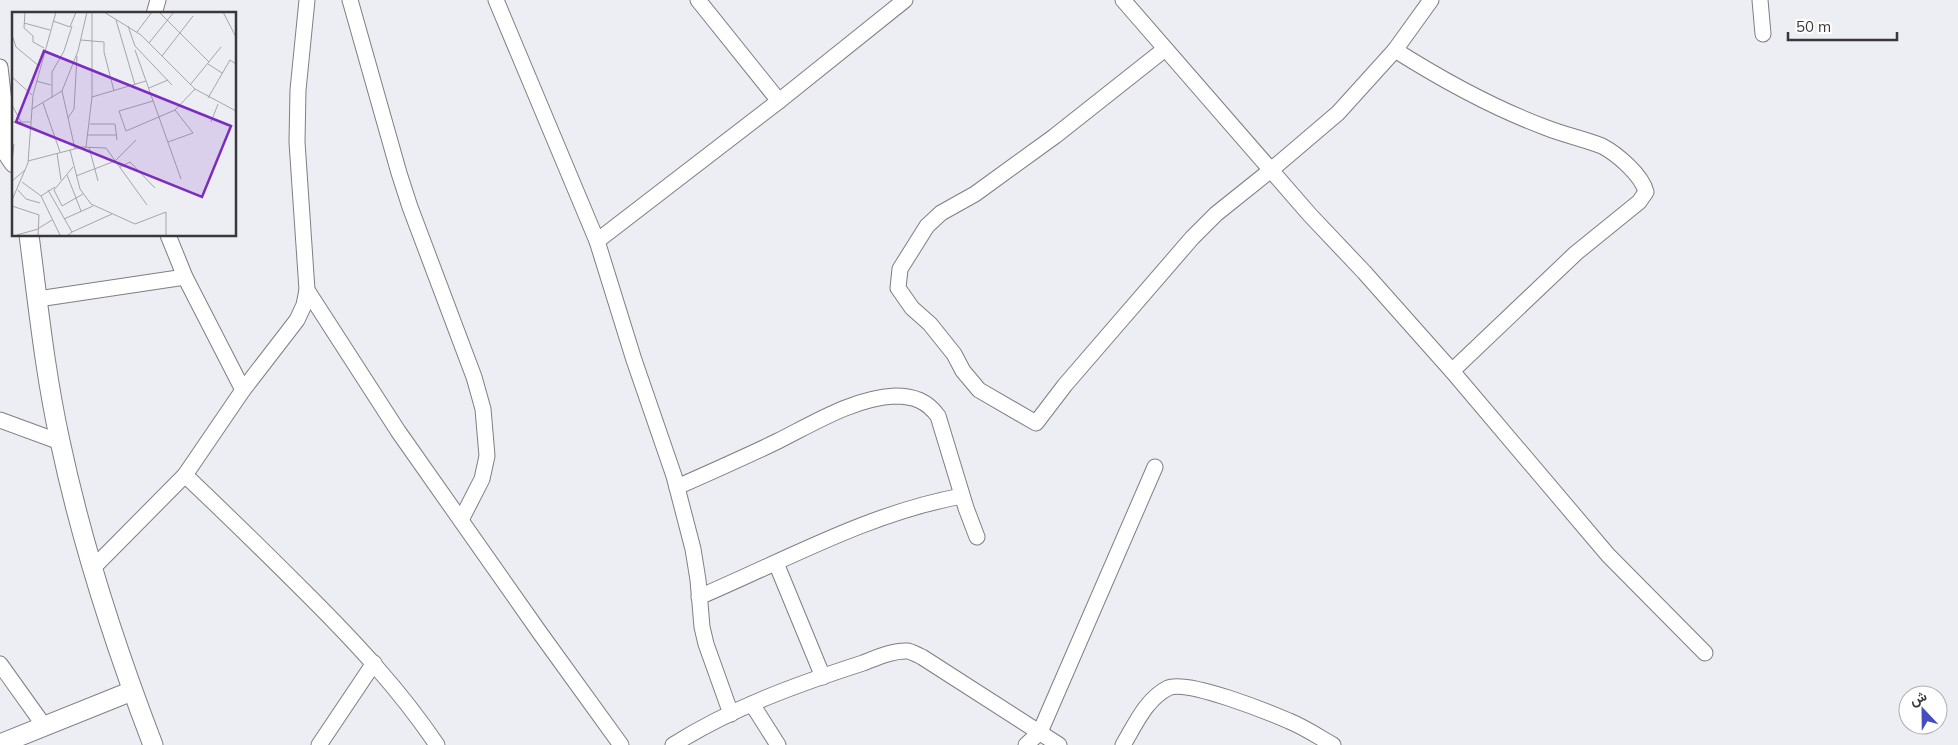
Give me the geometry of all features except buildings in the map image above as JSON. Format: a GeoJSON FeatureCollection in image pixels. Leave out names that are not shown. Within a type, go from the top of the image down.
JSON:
{"type":"FeatureCollection","features":[{"type":"Feature","properties":{"kind":"street"},"geometry":{"type":"LineString","coordinates":[[92,570],[185,476],[244,390],[296,320],[304,305],[307,290],[297,142],[298,90],[307,0]]}},
{"type":"Feature","properties":{"kind":"street"},"geometry":{"type":"LineString","coordinates":[[350,0],[410,207],[474,377],[483,409],[487,456],[482,479],[461,520]]}},
{"type":"Feature","properties":{"kind":"street"},"geometry":{"type":"LineString","coordinates":[[496,0],[598,241],[634,360],[677,487],[693,549],[702,627],[730,714]]}},
{"type":"Feature","properties":{"kind":"street"},"geometry":{"type":"LineString","coordinates":[[698,0],[778,101]]}},
{"type":"Feature","properties":{"kind":"street"},"geometry":{"type":"LineString","coordinates":[[598,241],[905,0]]}},
{"type":"Feature","properties":{"kind":"street"},"geometry":{"type":"LineString","coordinates":[[1123,0],[1452,371],[1608,555],[1705,653]]}},
{"type":"Feature","properties":{"kind":"street"},"geometry":{"type":"LineString","coordinates":[[1165,49],[1056,136],[975,194],[942,213],[927,226],[900,269],[898,288],[912,308],[930,324],[954,354],[963,371],[979,390],[1036,423],[1065,385],[1192,238],[1216,214],[1272,170],[1338,113],[1395,50],[1431,0]]}},
{"type":"Feature","properties":{"kind":"street"},"geometry":{"type":"LineString","coordinates":[[1760,0],[1762,34]]}},
{"type":"Feature","properties":{"kind":"street"},"geometry":{"type":"LineString","coordinates":[[1395,50],[1432,74],[1490,104],[1548,129],[1603,147],[1633,171],[1646,192],[1639,202],[1576,253],[1452,371]]}},
{"type":"Feature","properties":{"kind":"street"},"geometry":{"type":"LineString","coordinates":[[0,67],[8,153]]}},
{"type":"Feature","properties":{"kind":"street"},"geometry":{"type":"LineString","coordinates":[[29,236],[51,397],[60,442],[92,570],[132,690],[153,745]]}},
{"type":"Feature","properties":{"kind":"street"},"geometry":{"type":"LineString","coordinates":[[168,236],[185,276],[244,390]]}},
{"type":"Feature","properties":{"kind":"street"},"geometry":{"type":"LineString","coordinates":[[38,299],[185,276]]}},
{"type":"Feature","properties":{"kind":"street"},"geometry":{"type":"LineString","coordinates":[[307,290],[398,432],[540,634],[621,745]]}},
{"type":"Feature","properties":{"kind":"street"},"geometry":{"type":"LineString","coordinates":[[677,487],[856,404],[894,396],[922,400],[931,406],[938,416],[962,496],[977,537]]}},
{"type":"Feature","properties":{"kind":"street"},"geometry":{"type":"LineString","coordinates":[[0,420],[60,442]]}},
{"type":"Feature","properties":{"kind":"street"},"geometry":{"type":"LineString","coordinates":[[1026,745],[1040,732],[1155,467]]}},
{"type":"Feature","properties":{"kind":"street"},"geometry":{"type":"LineString","coordinates":[[185,476],[247,534],[374,663],[420,720],[437,745]]}},
{"type":"Feature","properties":{"kind":"street"},"geometry":{"type":"LineString","coordinates":[[699,597],[874,520],[935,501],[962,496]]}},
{"type":"Feature","properties":{"kind":"street"},"geometry":{"type":"LineString","coordinates":[[776,563],[823,677]]}},
{"type":"Feature","properties":{"kind":"street"},"geometry":{"type":"LineString","coordinates":[[673,745],[693,732],[752,704],[892,653],[908,652],[922,657],[1059,745]]}},
{"type":"Feature","properties":{"kind":"street"},"geometry":{"type":"LineString","coordinates":[[319,745],[374,663]]}},
{"type":"Feature","properties":{"kind":"street"},"geometry":{"type":"LineString","coordinates":[[0,664],[45,727]]}},
{"type":"Feature","properties":{"kind":"street"},"geometry":{"type":"LineString","coordinates":[[1123,745],[1142,713],[1157,695],[1170,687],[1182,686],[1244,703],[1291,722],[1333,745]]}},
{"type":"Feature","properties":{"kind":"street"},"geometry":{"type":"LineString","coordinates":[[0,744],[132,690]]}},
{"type":"Feature","properties":{"kind":"street"},"geometry":{"type":"LineString","coordinates":[[752,704],[778,745]]}}]}
